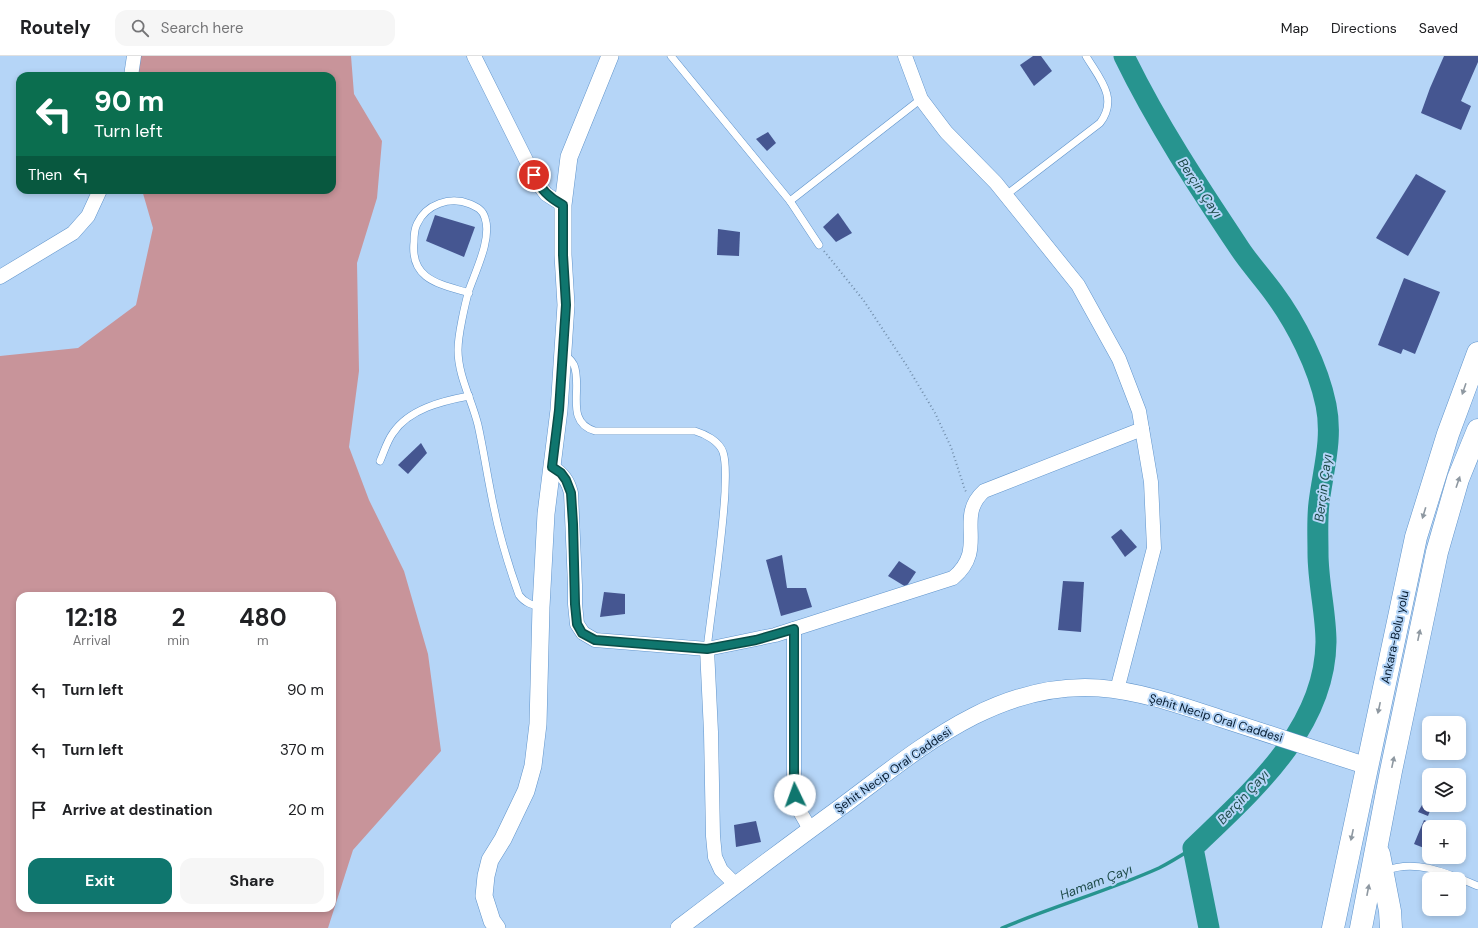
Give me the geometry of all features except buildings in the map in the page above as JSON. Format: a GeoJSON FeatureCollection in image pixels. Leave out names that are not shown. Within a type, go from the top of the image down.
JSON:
{"type":"FeatureCollection","features":[{"type":"Feature","properties":{"kind":"highway","name":"Ankara-Bolu yolu"},"geometry":{"type":"LineString","coordinates":[[1333,928],[1416,537],[1448,434],[1478,353]]}},
{"type":"Feature","properties":{"kind":"highway","name":"Ankara-Bolu yolu"},"geometry":{"type":"LineString","coordinates":[[1361,928],[1377,843],[1442,529],[1458,479],[1476,440]]}},
{"type":"Feature","properties":{"kind":"highway"},"geometry":{"type":"LineString","coordinates":[[1377,843],[1390,910],[1391,928]]}},
{"type":"Feature","properties":{"kind":"street"},"geometry":{"type":"LineString","coordinates":[[132,72],[134,56]]}},
{"type":"Feature","properties":{"kind":"street"},"geometry":{"type":"LineString","coordinates":[[474,56],[537,182],[551,198],[563,205]]}},
{"type":"Feature","properties":{"kind":"street"},"geometry":{"type":"LineString","coordinates":[[497,928],[492,921],[484,896],[486,876],[490,860],[503,839],[526,791],[533,766],[538,724],[541,607],[546,514],[559,410],[566,305],[563,255],[563,205],[570,157],[610,56]]}},
{"type":"Feature","properties":{"kind":"street"},"geometry":{"type":"LineString","coordinates":[[905,56],[921,98],[946,132],[996,183],[1078,285],[1119,359],[1139,411],[1151,482],[1154,548],[1117,690]]}},
{"type":"Feature","properties":{"kind":"street"},"geometry":{"type":"LineString","coordinates":[[0,277],[73,233],[88,216],[98,194]]}},
{"type":"Feature","properties":{"kind":"street"},"geometry":{"type":"LineString","coordinates":[[552,467],[561,473],[566,480],[571,493],[575,604],[577,624],[582,633],[595,640],[707,649],[756,640],[954,578],[963,568],[970,554],[972,546],[970,513],[975,501],[984,491],[1142,429]]}},
{"type":"Feature","properties":{"kind":"street"},"geometry":{"type":"LineString","coordinates":[[1448,434],[1476,440]]}},
{"type":"Feature","properties":{"kind":"street"},"geometry":{"type":"LineString","coordinates":[[794,629],[794,786],[799,810],[810,829]]}},
{"type":"Feature","properties":{"kind":"street"},"geometry":{"type":"LineString","coordinates":[[707,649],[715,857],[725,876],[736,885]]}},
{"type":"Feature","properties":{"kind":"street","name":"Şehit Necip Oral Caddesi"},"geometry":{"type":"LineString","coordinates":[[679,928],[924,745],[948,730],[983,712],[1024,697],[1044,692],[1071,688],[1117,690],[1168,702],[1367,766]]}},
{"type":"Feature","properties":{"kind":"lane"},"geometry":{"type":"LineString","coordinates":[[671,56],[790,201],[819,245]]}},
{"type":"Feature","properties":{"kind":"lane"},"geometry":{"type":"LineString","coordinates":[[1006,195],[1100,123],[1104,118],[1108,107],[1108,96],[1086,56]]}},
{"type":"Feature","properties":{"kind":"lane"},"geometry":{"type":"LineString","coordinates":[[790,201],[921,98]]}},
{"type":"Feature","properties":{"kind":"lane"},"geometry":{"type":"LineString","coordinates":[[469,293],[426,278],[419,270],[413,256],[415,229],[417,224],[426,210],[436,204],[452,201],[467,203],[478,208],[485,217],[487,232],[469,293],[458,349],[460,371],[478,426],[494,509],[519,595],[527,603],[541,607]]}},
{"type":"Feature","properties":{"kind":"lane"},"geometry":{"type":"LineString","coordinates":[[563,356],[568,357],[571,360],[577,375],[576,412],[582,424],[590,429],[595,431],[695,431],[709,437],[723,451],[726,467],[724,510],[707,649]]}},
{"type":"Feature","properties":{"kind":"lane"},"geometry":{"type":"LineString","coordinates":[[380,461],[390,437],[404,421],[424,409],[439,403],[469,396]]}},
{"type":"Feature","properties":{"kind":"lane"},"geometry":{"type":"LineString","coordinates":[[1382,872],[1400,866],[1415,866],[1454,876],[1478,886]]}},
{"type":"Feature","properties":{"kind":"path"},"geometry":{"type":"LineString","coordinates":[[819,245],[864,301],[907,366],[944,430],[958,465],[965,490],[975,501]]}},
{"type":"Feature","properties":{"kind":"shaded area"},"geometry":{"type":"Polygon","coordinates":[[[138,56],[351,56],[354,94],[382,141],[377,198],[357,263],[359,371],[349,447],[369,500],[404,571],[428,654],[441,751],[353,850],[336,903],[336,592],[16,592],[16,912],[333,912],[328,928],[0,928],[0,356],[78,348],[136,305],[153,228],[143,194],[336,194],[336,72],[137,72],[138,56]]]}},
{"type":"Feature","properties":{"kind":"waterway","name":"Berçin Çayı"},"geometry":{"type":"LineString","coordinates":[[1124,56],[1150,106],[1194,178],[1244,255],[1282,304],[1298,331],[1318,375],[1328,418],[1327,454],[1319,503],[1318,521],[1318,564],[1325,620],[1326,642],[1322,674],[1313,703],[1299,731],[1281,757],[1238,804],[1193,848],[1209,928]]}},
{"type":"Feature","properties":{"kind":"waterway","name":"Hamam Çayı"},"geometry":{"type":"LineString","coordinates":[[1002,928],[1140,876],[1163,866],[1193,848]]}},
{"type":"Feature","properties":{"kind":"route"},"geometry":{"type":"LineString","coordinates":[[534,175],[537,182],[546,194],[563,205],[563,255],[566,305],[559,410],[552,467],[561,473],[569,486],[571,493],[573,508],[575,604],[577,624],[582,633],[595,640],[707,649],[756,640],[794,629],[795,795]]}}]}
